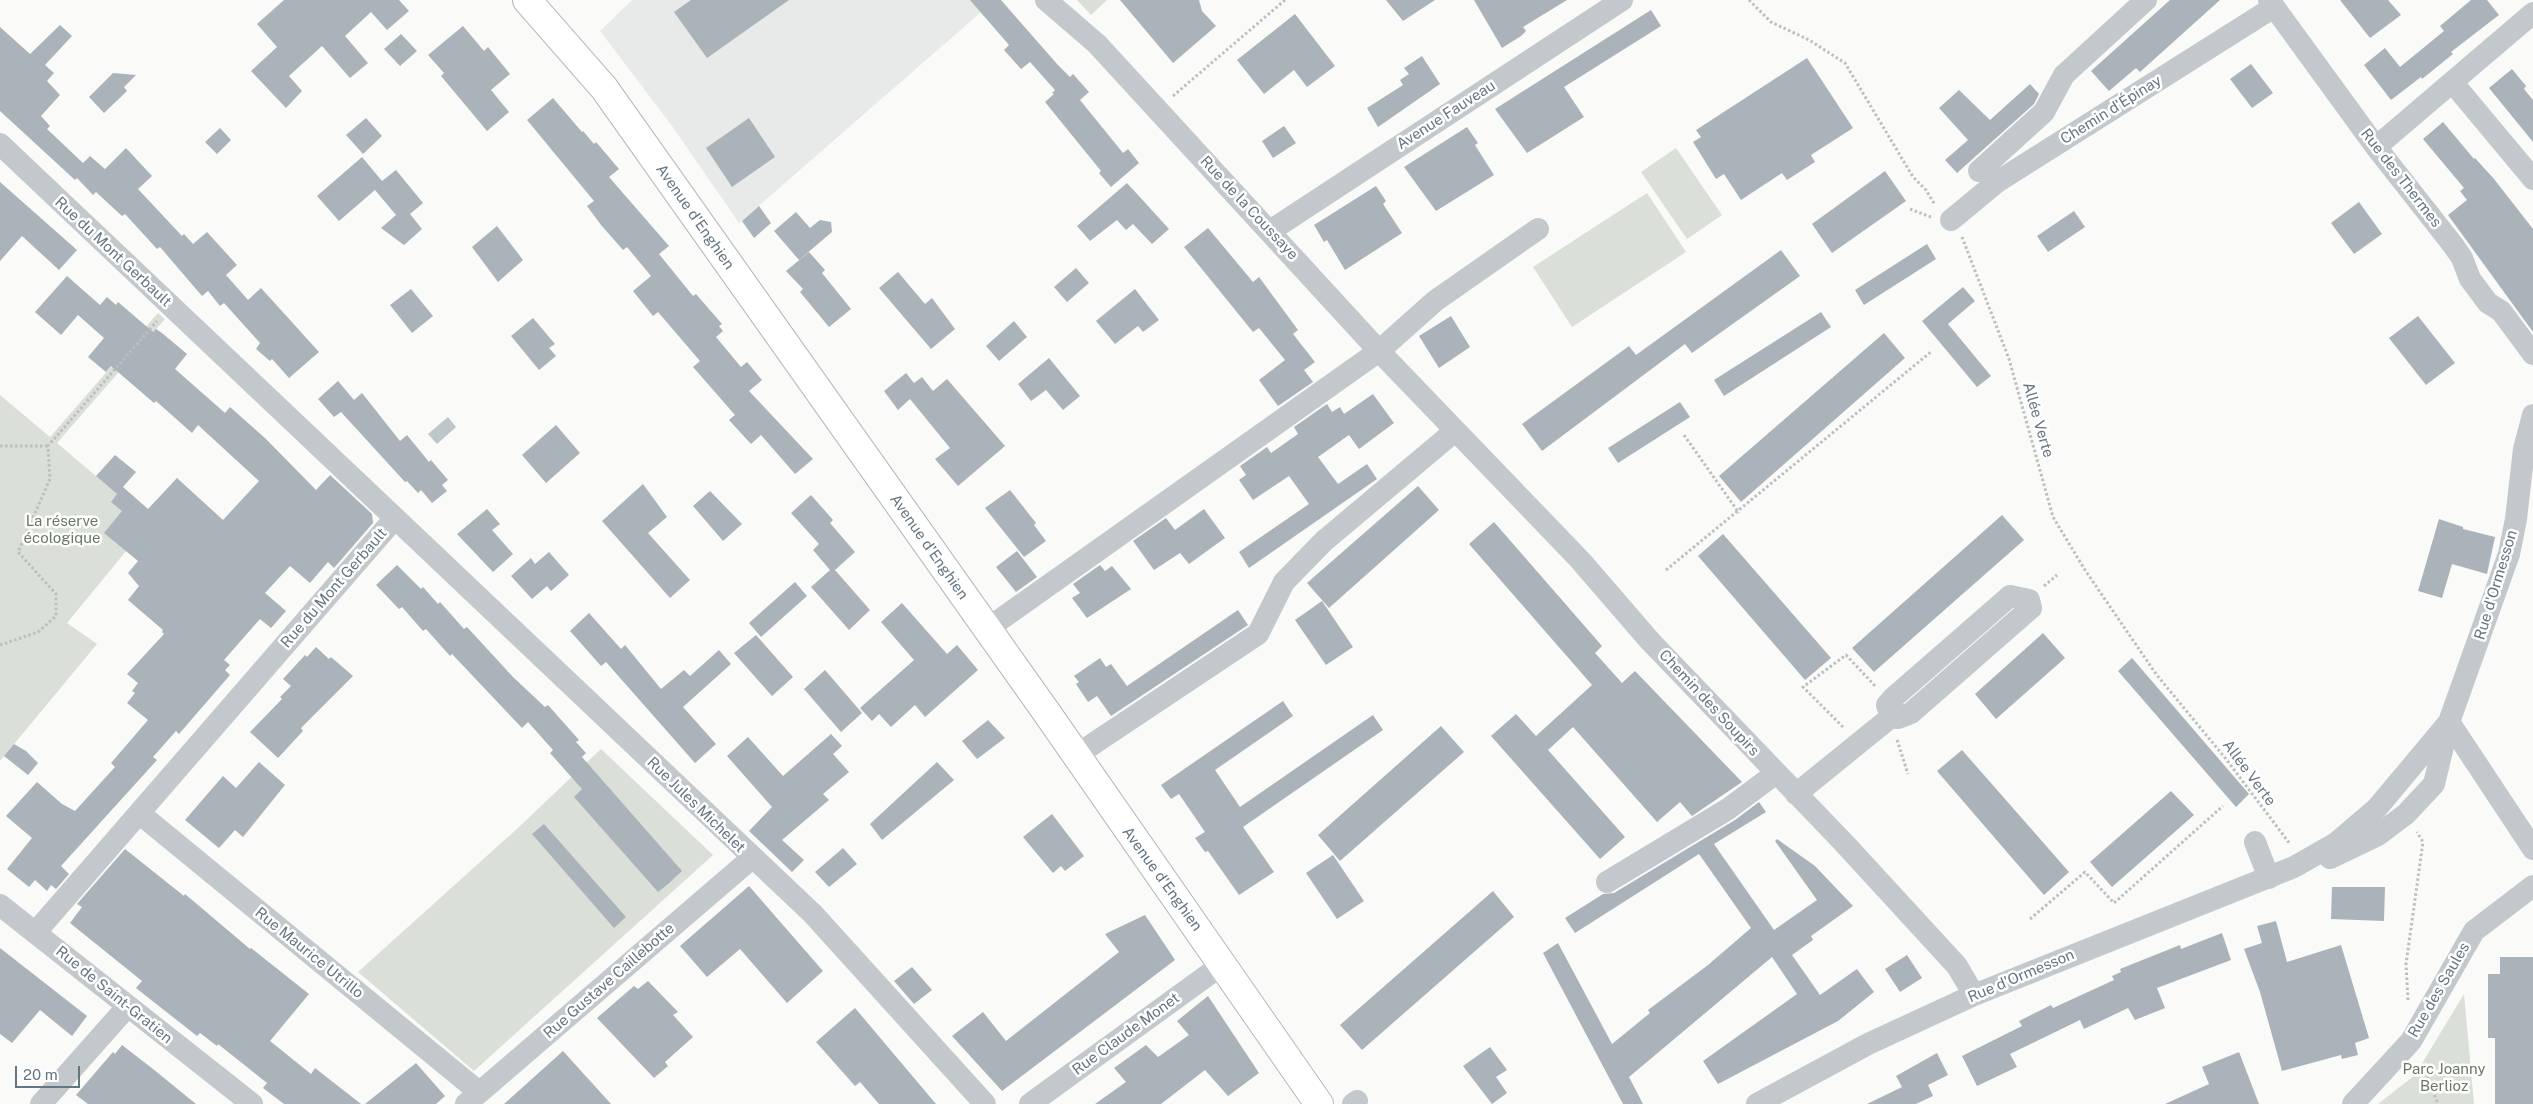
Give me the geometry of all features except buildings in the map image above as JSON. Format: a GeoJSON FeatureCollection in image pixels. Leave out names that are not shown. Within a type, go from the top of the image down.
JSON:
{"type":"FeatureCollection","features":[{"type":"Feature","properties":{"kind":"main road","name":"Avenue d'Enghien"},"geometry":{"type":"LineString","coordinates":[[527,0],[604,88],[1223,964],[1319,1104]]}},
{"type":"Feature","properties":{"kind":"street","name":"Avenue Fauveau"},"geometry":{"type":"LineString","coordinates":[[1270,231],[1622,0]]}},
{"type":"Feature","properties":{"kind":"street"},"geometry":{"type":"LineString","coordinates":[[1979,170],[2044,112],[2064,75],[2146,0]]}},
{"type":"Feature","properties":{"kind":"street","name":"Rue de la Coussaye"},"geometry":{"type":"LineString","coordinates":[[1049,2],[1097,44],[1439,415]]}},
{"type":"Feature","properties":{"kind":"street","name":"Chemin d'Épinay"},"geometry":{"type":"LineString","coordinates":[[1946,218],[1997,182],[2272,3]]}},
{"type":"Feature","properties":{"kind":"street","name":"Rue des Thermes"},"geometry":{"type":"LineString","coordinates":[[2272,3],[2376,147],[2453,245],[2462,258],[2470,279],[2488,303],[2501,312],[2533,354]]}},
{"type":"Feature","properties":{"kind":"street"},"geometry":{"type":"LineString","coordinates":[[2376,147],[2533,13]]}},
{"type":"Feature","properties":{"kind":"street"},"geometry":{"type":"LineString","coordinates":[[2453,83],[2533,179]]}},
{"type":"Feature","properties":{"kind":"street","name":"Rue du Mont Gerbault"},"geometry":{"type":"LineString","coordinates":[[0,144],[395,518],[36,933]]}},
{"type":"Feature","properties":{"kind":"street"},"geometry":{"type":"LineString","coordinates":[[987,629],[1379,351],[1435,300],[1538,229]]}},
{"type":"Feature","properties":{"kind":"street","name":"Chemin des Soupirs"},"geometry":{"type":"LineString","coordinates":[[1439,415],[1580,560],[1650,641],[1957,966],[1974,995]]}},
{"type":"Feature","properties":{"kind":"street","name":"Rue d'Ormesson"},"geometry":{"type":"LineString","coordinates":[[2294,867],[2311,867],[2378,835],[2406,814],[2434,784],[2449,722],[2509,554],[2528,455],[2533,415]]}},
{"type":"Feature","properties":{"kind":"street"},"geometry":{"type":"LineString","coordinates":[[1075,756],[1258,634],[1284,582],[1324,541],[1455,431]]}},
{"type":"Feature","properties":{"kind":"street","name":"Rue Jules Michelet"},"geometry":{"type":"LineString","coordinates":[[395,518],[813,914],[985,1104]]}},
{"type":"Feature","properties":{"kind":"street"},"geometry":{"type":"LineString","coordinates":[[1796,794],[1888,713],[2010,596],[2029,600],[2031,608],[1911,713],[1898,718],[1888,713]]}},
{"type":"Feature","properties":{"kind":"street"},"geometry":{"type":"LineString","coordinates":[[2449,722],[2533,849]]}},
{"type":"Feature","properties":{"kind":"street","name":"Rue d'Ormesson"},"geometry":{"type":"LineString","coordinates":[[1757,1104],[1868,1044],[1974,995],[2294,867],[2336,843],[2377,808],[2449,722]]}},
{"type":"Feature","properties":{"kind":"street"},"geometry":{"type":"LineString","coordinates":[[1607,882],[1728,809],[1775,774]]}},
{"type":"Feature","properties":{"kind":"street","name":"Rue Maurice Utrillo"},"geometry":{"type":"LineString","coordinates":[[139,814],[472,1098]]}},
{"type":"Feature","properties":{"kind":"street"},"geometry":{"type":"LineString","coordinates":[[2255,842],[2269,878]]}},
{"type":"Feature","properties":{"kind":"street","name":"Rue Gustave Caillebotte"},"geometry":{"type":"LineString","coordinates":[[472,1098],[752,858]]}},
{"type":"Feature","properties":{"kind":"street","name":"Rue des Saules"},"geometry":{"type":"LineString","coordinates":[[2353,1104],[2411,1041],[2474,931],[2533,886]]}},
{"type":"Feature","properties":{"kind":"street","name":"Rue de Saint-Gratien"},"geometry":{"type":"LineString","coordinates":[[0,905],[252,1104]]}},
{"type":"Feature","properties":{"kind":"street","name":"Rue Claude Monet"},"geometry":{"type":"LineString","coordinates":[[1030,1104],[1223,964]]}},
{"type":"Feature","properties":{"kind":"street"},"geometry":{"type":"LineString","coordinates":[[41,1104],[127,1007]]}},
{"type":"Feature","properties":{"kind":"path"},"geometry":{"type":"LineString","coordinates":[[1158,109],[1285,0]]}},
{"type":"Feature","properties":{"kind":"path","name":"Allée Verte"},"geometry":{"type":"LineString","coordinates":[[1749,0],[1771,22],[1809,40],[1845,63],[1913,177],[1926,190],[1962,239],[2009,359],[2053,517],[2085,570],[2156,674],[2226,759],[2274,826],[2290,844],[2294,867]]}},
{"type":"Feature","properties":{"kind":"path"},"geometry":{"type":"LineString","coordinates":[[1910,209],[1932,218],[1946,218]]}},
{"type":"Feature","properties":{"kind":"path"},"geometry":{"type":"LineString","coordinates":[[0,644],[38,632],[56,616],[56,594],[18,552],[50,479],[48,446],[170,306]]}},
{"type":"Feature","properties":{"kind":"path"},"geometry":{"type":"LineString","coordinates":[[1666,570],[1739,513],[1932,351]]}},
{"type":"Feature","properties":{"kind":"path"},"geometry":{"type":"LineString","coordinates":[[1684,435],[1739,513]]}},
{"type":"Feature","properties":{"kind":"path"},"geometry":{"type":"LineString","coordinates":[[0,446],[48,446]]}},
{"type":"Feature","properties":{"kind":"path"},"geometry":{"type":"LineString","coordinates":[[1844,729],[1803,687],[1846,655],[1888,713],[1908,774]]}},
{"type":"Feature","properties":{"kind":"path"},"geometry":{"type":"LineString","coordinates":[[2030,920],[2085,872],[2114,903],[2223,806]]}},
{"type":"Feature","properties":{"kind":"path"},"geometry":{"type":"LineString","coordinates":[[2406,814],[2423,842],[2406,964],[2411,1041]]}},
{"type":"Feature","properties":{"kind":"path"},"geometry":{"type":"LineString","coordinates":[[2418,1071],[2428,1079],[2438,1104]]}},
{"type":"Feature","properties":{"kind":"shaded area"},"geometry":{"type":"Polygon","coordinates":[[[632,0],[995,0],[739,223],[672,126],[600,31],[632,0]]]}},
{"type":"Feature","properties":{"kind":"shaded area"},"geometry":{"type":"Polygon","coordinates":[[[448,417],[456,427],[437,444],[428,434],[448,417]]]}},
{"type":"Feature","properties":{"kind":"green space"},"geometry":{"type":"Polygon","coordinates":[[[1077,0],[1107,0],[1091,15],[1077,0]]]}},
{"type":"Feature","properties":{"kind":"green space"},"geometry":{"type":"Polygon","coordinates":[[[1676,148],[1722,215],[1687,239],[1641,172],[1676,148]]]}},
{"type":"Feature","properties":{"kind":"green space"},"geometry":{"type":"Polygon","coordinates":[[[1647,193],[1686,252],[1572,327],[1533,267],[1647,193]]]}},
{"type":"Feature","properties":{"kind":"green space","name":"La réserve écologique"},"geometry":{"type":"Polygon","coordinates":[[[158,313],[165,319],[57,443],[150,522],[67,623],[97,644],[0,761],[0,395],[50,437],[158,313]]]}},
{"type":"Feature","properties":{"kind":"green space"},"geometry":{"type":"Polygon","coordinates":[[[601,749],[713,855],[474,1071],[358,972],[519,827],[601,749]]]}},
{"type":"Feature","properties":{"kind":"green space","name":"Parc Joanny Berlioz"},"geometry":{"type":"Polygon","coordinates":[[[2464,994],[2474,1104],[2378,1104],[2415,1075],[2464,994]]]}}]}
